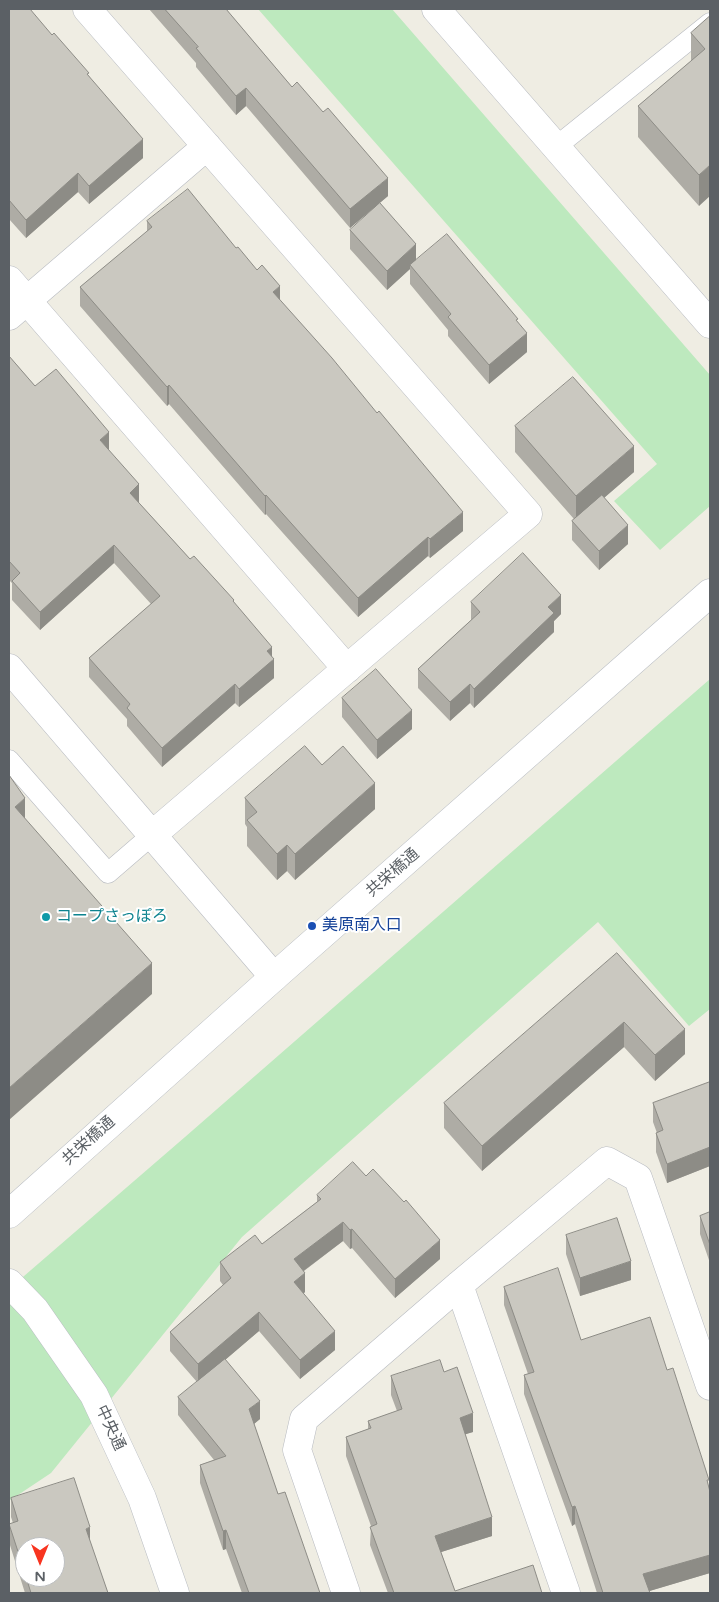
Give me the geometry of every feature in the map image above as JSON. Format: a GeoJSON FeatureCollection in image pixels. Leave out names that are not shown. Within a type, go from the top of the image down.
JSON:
{"type":"FeatureCollection","features":[{"type":"Feature","properties":{"kind":"street"},"geometry":{"type":"LineString","coordinates":[[87,9],[528,514],[152,835]]}},
{"type":"Feature","properties":{"kind":"street"},"geometry":{"type":"LineString","coordinates":[[436,9],[710,324]]}},
{"type":"Feature","properties":{"kind":"street"},"geometry":{"type":"LineString","coordinates":[[18,308],[207,146]]}},
{"type":"Feature","properties":{"kind":"street"},"geometry":{"type":"LineString","coordinates":[[9,280],[18,308],[347,670]]}},
{"type":"Feature","properties":{"kind":"street","name":"共栄橋通"},"geometry":{"type":"LineString","coordinates":[[9,1214],[274,977],[710,593]]}},
{"type":"Feature","properties":{"kind":"street"},"geometry":{"type":"LineString","coordinates":[[12,678],[152,835],[274,977]]}},
{"type":"Feature","properties":{"kind":"street"},"geometry":{"type":"LineString","coordinates":[[346,1593],[297,1450],[304,1419],[459,1285],[607,1162],[638,1178],[710,1386]]}},
{"type":"Feature","properties":{"kind":"street","name":"中央通"},"geometry":{"type":"LineString","coordinates":[[9,1283],[36,1310],[94,1395],[142,1498],[175,1593]]}},
{"type":"Feature","properties":{"kind":"street"},"geometry":{"type":"LineString","coordinates":[[459,1285],[566,1593]]}},
{"type":"Feature","properties":{"kind":"lane"},"geometry":{"type":"LineString","coordinates":[[557,146],[710,23]]}},
{"type":"Feature","properties":{"kind":"lane"},"geometry":{"type":"LineString","coordinates":[[9,760],[108,873],[152,835]]}},
{"type":"Feature","properties":{"kind":"green space"},"geometry":{"type":"Polygon","coordinates":[[[258,9],[392,9],[710,375],[710,506],[660,550],[614,501],[657,464],[258,9]]]}},
{"type":"Feature","properties":{"kind":"green space"},"geometry":{"type":"Polygon","coordinates":[[[710,679],[710,1009],[689,1026],[598,922],[242,1237],[51,1473],[9,1501],[9,1289],[710,679]]]}},
{"type":"Feature","properties":{"kind":"building"},"geometry":{"type":"Polygon","coordinates":[[[9,9],[30,9],[89,73],[87,74],[143,139],[89,186],[78,173],[26,220],[9,200],[9,9]]]}},
{"type":"Feature","properties":{"kind":"building"},"geometry":{"type":"Polygon","coordinates":[[[165,9],[226,9],[292,87],[297,82],[323,112],[328,108],[388,178],[350,209],[246,88],[236,96],[196,48],[198,47],[165,9]]]}},
{"type":"Feature","properties":{"kind":"building"},"geometry":{"type":"Polygon","coordinates":[[[710,16],[710,165],[699,175],[638,106],[705,49],[691,33],[710,16]]]}},
{"type":"Feature","properties":{"kind":"building"},"geometry":{"type":"Polygon","coordinates":[[[188,189],[236,248],[238,247],[257,270],[262,265],[280,286],[273,292],[332,358],[377,413],[379,411],[463,512],[430,539],[428,537],[358,598],[265,496],[169,385],[167,387],[80,287],[152,227],[147,221],[188,189]]]}},
{"type":"Feature","properties":{"kind":"building"},"geometry":{"type":"Polygon","coordinates":[[[380,203],[416,244],[387,271],[350,230],[380,203]]]}},
{"type":"Feature","properties":{"kind":"building"},"geometry":{"type":"Polygon","coordinates":[[[447,234],[518,319],[516,320],[527,333],[489,365],[448,317],[451,314],[410,265],[447,234]]]}},
{"type":"Feature","properties":{"kind":"building"},"geometry":{"type":"Polygon","coordinates":[[[9,356],[35,386],[56,369],[109,432],[100,440],[139,484],[130,493],[190,559],[194,556],[234,600],[272,647],[267,651],[274,659],[239,689],[235,684],[162,748],[127,708],[130,704],[89,658],[160,596],[114,545],[40,612],[12,581],[20,573],[9,561],[9,356]]]}},
{"type":"Feature","properties":{"kind":"building"},"geometry":{"type":"Polygon","coordinates":[[[573,377],[634,446],[576,496],[515,426],[573,377]]]}},
{"type":"Feature","properties":{"kind":"building"},"geometry":{"type":"Polygon","coordinates":[[[602,495],[628,525],[599,551],[572,521],[602,495]]]}},
{"type":"Feature","properties":{"kind":"building"},"geometry":{"type":"Polygon","coordinates":[[[523,553],[561,595],[548,607],[554,613],[474,689],[470,684],[450,702],[418,669],[480,612],[471,602],[523,553]]]}},
{"type":"Feature","properties":{"kind":"building"},"geometry":{"type":"Polygon","coordinates":[[[376,669],[412,710],[377,740],[342,698],[376,669]]]}},
{"type":"Feature","properties":{"kind":"building"},"geometry":{"type":"Polygon","coordinates":[[[305,746],[322,765],[343,746],[375,783],[295,854],[287,845],[277,854],[247,820],[257,812],[245,798],[305,746]]]}},
{"type":"Feature","properties":{"kind":"building","name":"コープさっぽろ"},"geometry":{"type":"Polygon","coordinates":[[[9,775],[25,798],[15,807],[152,963],[9,1088],[9,775]]]}},
{"type":"Feature","properties":{"kind":"building"},"geometry":{"type":"Polygon","coordinates":[[[617,953],[685,1029],[655,1055],[624,1022],[482,1146],[444,1103],[617,953]]]}},
{"type":"Feature","properties":{"kind":"building"},"geometry":{"type":"Polygon","coordinates":[[[710,1082],[710,1147],[667,1164],[656,1133],[663,1130],[653,1103],[710,1082]]]}},
{"type":"Feature","properties":{"kind":"building"},"geometry":{"type":"Polygon","coordinates":[[[353,1162],[366,1176],[373,1169],[404,1202],[406,1200],[440,1240],[395,1279],[352,1229],[350,1230],[343,1222],[294,1259],[305,1273],[294,1282],[335,1331],[300,1360],[259,1312],[198,1364],[170,1332],[231,1278],[220,1262],[255,1235],[262,1244],[321,1199],[317,1195],[353,1162]]]}},
{"type":"Feature","properties":{"kind":"building"},"geometry":{"type":"Polygon","coordinates":[[[710,1212],[710,1245],[700,1216],[710,1212]]]}},
{"type":"Feature","properties":{"kind":"building"},"geometry":{"type":"Polygon","coordinates":[[[617,1218],[631,1261],[580,1278],[566,1235],[617,1218]]]}},
{"type":"Feature","properties":{"kind":"building"},"geometry":{"type":"Polygon","coordinates":[[[558,1268],[581,1340],[650,1317],[667,1370],[673,1368],[709,1480],[707,1480],[710,1492],[710,1555],[643,1574],[650,1593],[603,1593],[575,1506],[572,1507],[524,1375],[534,1372],[504,1287],[558,1268]]]}},
{"type":"Feature","properties":{"kind":"building"},"geometry":{"type":"Polygon","coordinates":[[[225,1359],[260,1401],[249,1409],[278,1494],[285,1492],[320,1593],[249,1593],[226,1530],[223,1531],[200,1465],[226,1456],[178,1397],[225,1359]]]}},
{"type":"Feature","properties":{"kind":"building"},"geometry":{"type":"Polygon","coordinates":[[[440,1360],[444,1372],[457,1367],[473,1413],[460,1418],[492,1517],[435,1536],[455,1591],[533,1565],[542,1593],[394,1593],[370,1527],[377,1524],[346,1437],[371,1428],[368,1421],[402,1409],[391,1376],[440,1360]]]}},
{"type":"Feature","properties":{"kind":"building"},"geometry":{"type":"Polygon","coordinates":[[[74,1478],[90,1527],[86,1529],[108,1593],[31,1593],[29,1587],[65,1587],[65,1537],[15,1537],[15,1542],[9,1524],[18,1521],[11,1498],[74,1478]]]}},
{"type":"Feature","properties":{"kind":"place","name":"コープさっぽろ"},"geometry":{"type":"Point","coordinates":[46,917]}},
{"type":"Feature","properties":{"kind":"place","name":"美原南入口"},"geometry":{"type":"Point","coordinates":[312,926]}}]}
